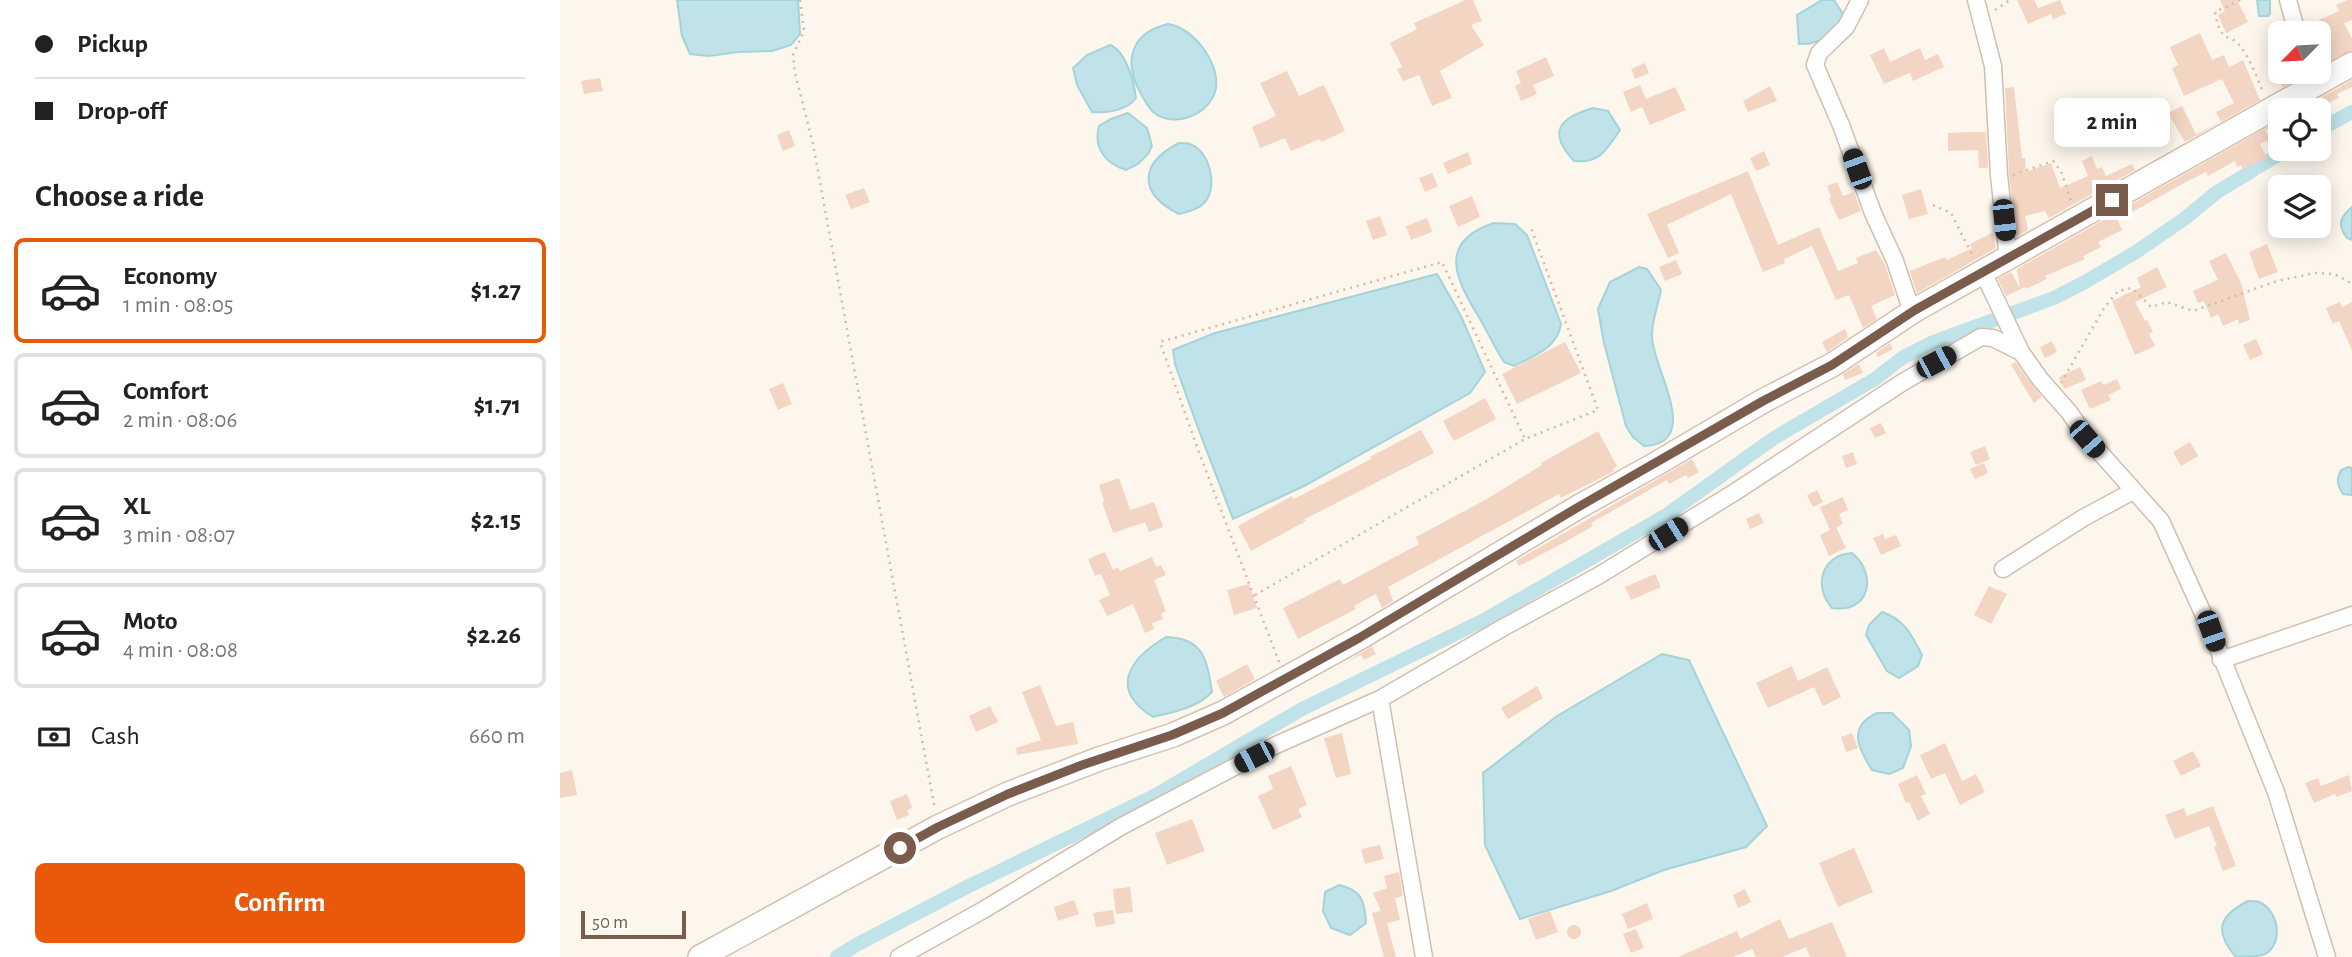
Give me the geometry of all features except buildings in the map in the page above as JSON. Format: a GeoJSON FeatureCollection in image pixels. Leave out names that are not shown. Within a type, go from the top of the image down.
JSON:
{"type":"FeatureCollection","features":[{"type":"Feature","properties":{"kind":"street"},"geometry":{"type":"LineString","coordinates":[[1860,0],[1846,27],[1819,53],[1815,65],[1895,261],[1912,312]]}},
{"type":"Feature","properties":{"kind":"street"},"geometry":{"type":"LineString","coordinates":[[1976,0],[1993,66],[2008,258]]}},
{"type":"Feature","properties":{"kind":"street"},"geometry":{"type":"LineString","coordinates":[[2288,0],[2294,21]]}},
{"type":"Feature","properties":{"kind":"street"},"geometry":{"type":"LineString","coordinates":[[2331,72],[2352,64]]}},
{"type":"Feature","properties":{"kind":"street"},"geometry":{"type":"LineString","coordinates":[[2287,98],[2305,84]]}},
{"type":"Feature","properties":{"kind":"street"},"geometry":{"type":"LineString","coordinates":[[700,957],[938,827],[1008,794],[1065,771],[1172,735],[1223,713],[1359,638],[1569,512],[1763,401],[1832,365],[1912,312],[2268,112]]}},
{"type":"Feature","properties":{"kind":"street"},"geometry":{"type":"LineString","coordinates":[[1982,273],[2021,352],[2087,439],[2161,521],[2211,631],[2276,792],[2327,957]]}},
{"type":"Feature","properties":{"kind":"street"},"geometry":{"type":"LineString","coordinates":[[899,957],[985,909],[1122,826],[1276,746],[1380,699],[1657,541],[1903,382],[1981,337],[1993,338],[2021,352]]}},
{"type":"Feature","properties":{"kind":"street"},"geometry":{"type":"LineString","coordinates":[[2003,569],[2083,518],[2133,491]]}},
{"type":"Feature","properties":{"kind":"street"},"geometry":{"type":"LineString","coordinates":[[2221,660],[2352,615]]}},
{"type":"Feature","properties":{"kind":"street"},"geometry":{"type":"LineString","coordinates":[[1380,699],[1424,957]]}},
{"type":"Feature","properties":{"kind":"path"},"geometry":{"type":"LineString","coordinates":[[800,0],[804,31],[793,55],[795,73],[813,144],[938,827]]}},
{"type":"Feature","properties":{"kind":"path"},"geometry":{"type":"LineString","coordinates":[[2240,0],[2215,12],[2219,32],[2228,40],[2238,42],[2244,50],[2268,101]]}},
{"type":"Feature","properties":{"kind":"path"},"geometry":{"type":"LineString","coordinates":[[2000,180],[2053,161],[2067,186],[2072,204],[2068,207]]}},
{"type":"Feature","properties":{"kind":"path"},"geometry":{"type":"LineString","coordinates":[[1933,205],[1951,214],[1982,273]]}},
{"type":"Feature","properties":{"kind":"path"},"geometry":{"type":"LineString","coordinates":[[1255,595],[1525,439],[1598,410],[1531,228]]}},
{"type":"Feature","properties":{"kind":"path"},"geometry":{"type":"LineString","coordinates":[[1284,678],[1160,342],[1442,262],[1525,439]]}},
{"type":"Feature","properties":{"kind":"path"},"geometry":{"type":"LineString","coordinates":[[2053,394],[2104,308],[2118,291],[2132,288],[2151,307],[2167,302],[2193,311],[2277,281],[2315,273],[2334,274],[2352,286]]}},
{"type":"Feature","properties":{"kind":"water"},"geometry":{"type":"Polygon","coordinates":[[[677,0],[798,0],[800,34],[791,45],[772,51],[709,56],[690,54],[682,36],[677,0]]]}},
{"type":"Feature","properties":{"kind":"water"},"geometry":{"type":"Polygon","coordinates":[[[1822,0],[1834,0],[1843,14],[1838,27],[1827,37],[1813,43],[1799,44],[1797,15],[1822,0]]]}},
{"type":"Feature","properties":{"kind":"water"},"geometry":{"type":"Polygon","coordinates":[[[2257,0],[2270,0],[2268,16],[2259,16],[2257,0]]]}},
{"type":"Feature","properties":{"kind":"water"},"geometry":{"type":"Polygon","coordinates":[[[1168,24],[1187,32],[1196,40],[1215,71],[1215,92],[1211,100],[1198,113],[1180,119],[1161,117],[1153,112],[1141,94],[1132,71],[1134,50],[1138,42],[1155,28],[1168,24]]]}},
{"type":"Feature","properties":{"kind":"water"},"geometry":{"type":"Polygon","coordinates":[[[1110,45],[1116,48],[1125,60],[1136,98],[1127,106],[1116,110],[1092,112],[1077,85],[1073,68],[1087,55],[1110,45]]]}},
{"type":"Feature","properties":{"kind":"water"},"geometry":{"type":"Polygon","coordinates":[[[1593,108],[1608,111],[1620,130],[1602,154],[1590,160],[1574,161],[1561,142],[1561,127],[1572,116],[1593,108]]]}},
{"type":"Feature","properties":{"kind":"water"},"geometry":{"type":"Polygon","coordinates":[[[1128,113],[1147,128],[1152,146],[1138,164],[1126,170],[1112,164],[1103,154],[1098,134],[1099,126],[1128,113]]]}},
{"type":"Feature","properties":{"kind":"water"},"geometry":{"type":"Polygon","coordinates":[[[2096,125],[2102,130],[2104,138],[2096,144],[2086,144],[2082,133],[2096,125]]]}},
{"type":"Feature","properties":{"kind":"water"},"geometry":{"type":"Polygon","coordinates":[[[1179,143],[1190,144],[1203,154],[1210,170],[1211,188],[1205,202],[1196,209],[1179,214],[1156,197],[1149,179],[1150,169],[1156,160],[1179,143]]]}},
{"type":"Feature","properties":{"kind":"water"},"geometry":{"type":"Polygon","coordinates":[[[2352,207],[2352,240],[2347,238],[2341,225],[2345,214],[2352,207]]]}},
{"type":"Feature","properties":{"kind":"water"},"geometry":{"type":"Polygon","coordinates":[[[1494,223],[1515,224],[1527,235],[1561,324],[1550,345],[1514,366],[1504,362],[1464,290],[1456,264],[1458,251],[1464,241],[1476,231],[1494,223]]]}},
{"type":"Feature","properties":{"kind":"water"},"geometry":{"type":"Polygon","coordinates":[[[1639,267],[1647,269],[1661,290],[1652,338],[1673,419],[1670,433],[1661,442],[1644,446],[1633,437],[1626,426],[1598,309],[1610,282],[1639,267]]]}},
{"type":"Feature","properties":{"kind":"water"},"geometry":{"type":"Polygon","coordinates":[[[1437,274],[1461,316],[1485,372],[1470,393],[1304,486],[1233,519],[1175,364],[1173,350],[1215,333],[1437,274]]]}},
{"type":"Feature","properties":{"kind":"water"},"geometry":{"type":"Polygon","coordinates":[[[2352,468],[2352,495],[2343,494],[2338,482],[2341,470],[2352,468]]]}},
{"type":"Feature","properties":{"kind":"water"},"geometry":{"type":"Polygon","coordinates":[[[1852,553],[1865,571],[1866,591],[1855,605],[1832,608],[1823,591],[1823,573],[1833,559],[1852,553]]]}},
{"type":"Feature","properties":{"kind":"water"},"geometry":{"type":"Polygon","coordinates":[[[1882,612],[1902,623],[1922,655],[1918,666],[1899,678],[1887,671],[1866,635],[1869,625],[1882,612]]]}},
{"type":"Feature","properties":{"kind":"water"},"geometry":{"type":"Polygon","coordinates":[[[1166,637],[1179,638],[1196,646],[1205,661],[1212,692],[1192,706],[1153,717],[1131,696],[1129,674],[1142,654],[1166,637]]]}},
{"type":"Feature","properties":{"kind":"water"},"geometry":{"type":"Polygon","coordinates":[[[1662,654],[1689,660],[1767,826],[1746,847],[1664,870],[1611,891],[1520,919],[1485,845],[1483,773],[1557,716],[1662,654]]]}},
{"type":"Feature","properties":{"kind":"water"},"geometry":{"type":"Polygon","coordinates":[[[1877,713],[1892,713],[1909,730],[1911,746],[1903,768],[1889,774],[1872,770],[1858,738],[1862,725],[1877,713]]]}},
{"type":"Feature","properties":{"kind":"water"},"geometry":{"type":"Polygon","coordinates":[[[1339,885],[1357,893],[1363,902],[1366,923],[1350,935],[1331,928],[1323,911],[1325,892],[1339,885]]]}},
{"type":"Feature","properties":{"kind":"water"},"geometry":{"type":"Polygon","coordinates":[[[2248,901],[2266,906],[2275,919],[2277,935],[2275,943],[2265,954],[2236,957],[2224,940],[2222,925],[2230,913],[2248,901]]]}},
{"type":"Feature","properties":{"kind":"waterway"},"geometry":{"type":"LineString","coordinates":[[2331,123],[2352,112]]}},
{"type":"Feature","properties":{"kind":"waterway"},"geometry":{"type":"LineString","coordinates":[[2258,167],[2268,161]]}},
{"type":"Feature","properties":{"kind":"waterway"},"geometry":{"type":"LineString","coordinates":[[837,957],[967,887],[1154,796],[1302,709],[1484,620],[1668,514],[1774,438],[1875,379],[1902,358],[1933,342],[2054,298],[2085,282],[2136,252],[2217,192],[2252,171]]}},
{"type":"Feature","properties":{"kind":"route"},"geometry":{"type":"LineString","coordinates":[[900,848],[1008,794],[1082,765],[1172,735],[1223,713],[1359,638],[1490,558],[1763,401],[1832,365],[1915,310],[2112,200]]}}]}
